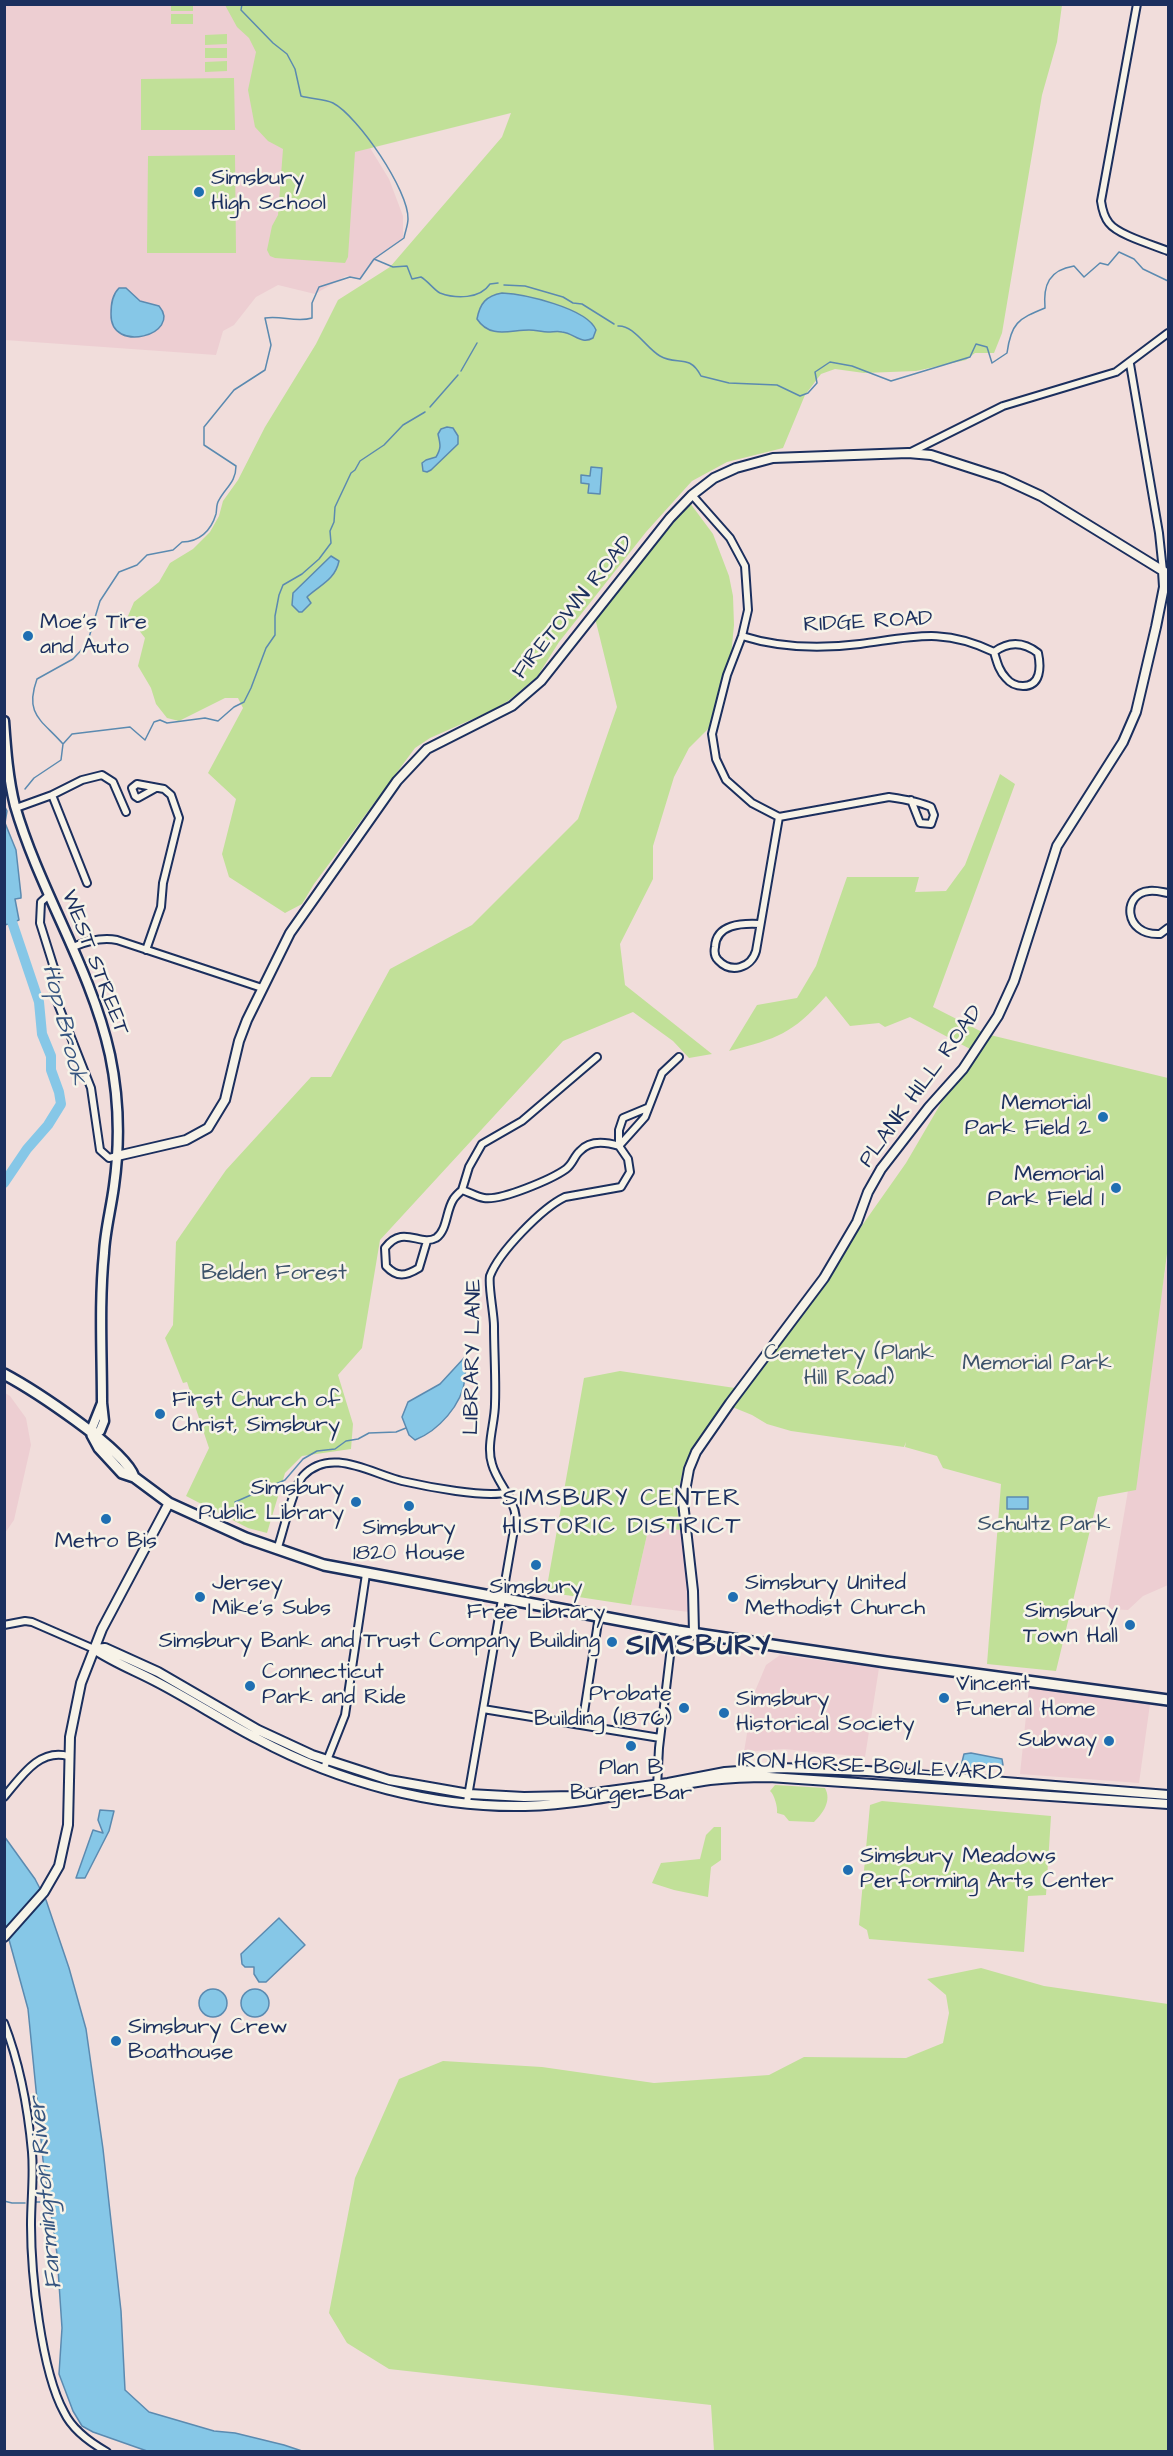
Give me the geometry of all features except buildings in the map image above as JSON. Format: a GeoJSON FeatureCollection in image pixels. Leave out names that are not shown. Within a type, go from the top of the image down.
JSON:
{"type":"FeatureCollection","features":[{"type":"Feature","properties":{"kind":"highway"},"geometry":{"type":"LineString","coordinates":[[4,1374],[36,1392],[104,1442],[128,1466],[134,1477],[169,1503],[277,1550],[324,1565],[674,1630],[892,1663],[1168,1700]]}},
{"type":"Feature","properties":{"kind":"main road","name":"WEST STREET"},"geometry":{"type":"LineString","coordinates":[[4,721],[7,783],[49,895],[90,989],[110,1058],[116,1094],[117,1156],[101,1285],[103,1427],[92,1435]]}},
{"type":"Feature","properties":{"kind":"street"},"geometry":{"type":"LineString","coordinates":[[1137,4],[1101,201],[1109,224],[1119,231],[1168,251]]}},
{"type":"Feature","properties":{"kind":"street"},"geometry":{"type":"LineString","coordinates":[[908,453],[1002,406],[1116,372],[1130,364],[1168,333]]}},
{"type":"Feature","properties":{"kind":"street","name":"PLANK HILL ROAD"},"geometry":{"type":"LineString","coordinates":[[694,1632],[693,1591],[683,1502],[688,1469],[696,1452],[736,1394],[824,1278],[857,1222],[868,1192],[881,1169],[929,1107],[963,1069],[998,1016],[1014,981],[1057,846],[1123,742],[1136,712],[1166,573],[1130,364]]}},
{"type":"Feature","properties":{"kind":"street","name":"FIRETOWN ROAD"},"geometry":{"type":"LineString","coordinates":[[117,1156],[186,1140],[208,1128],[225,1100],[239,1041],[262,988],[299,919],[413,761],[427,749],[450,736],[512,706],[534,688],[552,669],[641,553],[692,495],[725,472],[773,458],[908,453],[932,455],[1016,484],[1069,513],[1166,573]]}},
{"type":"Feature","properties":{"kind":"street"},"geometry":{"type":"LineString","coordinates":[[692,495],[730,538],[745,566],[748,610],[742,636],[727,675],[712,734],[716,759],[726,780],[752,803],[779,817],[886,797],[911,801]]}},
{"type":"Feature","properties":{"kind":"street","name":"RIDGE ROAD"},"geometry":{"type":"LineString","coordinates":[[742,636],[774,646],[816,647],[859,644],[906,636],[957,637],[994,652]]}},
{"type":"Feature","properties":{"kind":"street"},"geometry":{"type":"LineString","coordinates":[[1029,645],[1038,653],[1041,664],[1039,675],[1034,683],[1028,686],[1017,686],[1007,680],[998,666],[994,652],[1002,646],[1029,645]]}},
{"type":"Feature","properties":{"kind":"street"},"geometry":{"type":"LineString","coordinates":[[16,808],[52,795],[82,780],[102,775],[113,782],[126,812]]}},
{"type":"Feature","properties":{"kind":"street"},"geometry":{"type":"LineString","coordinates":[[146,950],[161,907],[163,883],[179,818],[171,795],[164,789],[156,788]]}},
{"type":"Feature","properties":{"kind":"street"},"geometry":{"type":"LineString","coordinates":[[52,795],[87,883]]}},
{"type":"Feature","properties":{"kind":"street"},"geometry":{"type":"LineString","coordinates":[[760,924],[724,928],[719,933],[715,945],[715,957],[718,961],[734,968],[754,960],[779,817]]}},
{"type":"Feature","properties":{"kind":"street"},"geometry":{"type":"LineString","coordinates":[[1168,894],[1150,891],[1139,894],[1133,900],[1130,913],[1133,923],[1140,931],[1160,934],[1168,928]]}},
{"type":"Feature","properties":{"kind":"street"},"geometry":{"type":"LineString","coordinates":[[49,895],[41,902],[40,923],[54,964],[54,994],[91,1088],[100,1150],[109,1158],[117,1156]]}},
{"type":"Feature","properties":{"kind":"street"},"geometry":{"type":"LineString","coordinates":[[73,947],[108,938],[262,988]]}},
{"type":"Feature","properties":{"kind":"street"},"geometry":{"type":"LineString","coordinates":[[619,1146],[645,1117],[662,1073],[679,1057]]}},
{"type":"Feature","properties":{"kind":"street"},"geometry":{"type":"LineString","coordinates":[[427,1241],[419,1268],[402,1275],[386,1266],[385,1248],[390,1242],[413,1236],[427,1241],[435,1238],[441,1232],[453,1199],[462,1190],[469,1167],[482,1144],[522,1121],[597,1058]]}},
{"type":"Feature","properties":{"kind":"street"},"geometry":{"type":"LineString","coordinates":[[619,1146],[623,1118],[647,1108]]}},
{"type":"Feature","properties":{"kind":"street"},"geometry":{"type":"LineString","coordinates":[[462,1190],[484,1198],[496,1198],[556,1175],[573,1162],[580,1150],[597,1142],[619,1146]]}},
{"type":"Feature","properties":{"kind":"street","name":"LIBRARY LANE"},"geometry":{"type":"LineString","coordinates":[[468,1798],[516,1518],[514,1507],[492,1463],[495,1407],[494,1311],[489,1278],[496,1263],[525,1229],[558,1200],[621,1187],[630,1172],[628,1159],[619,1146]]}},
{"type":"Feature","properties":{"kind":"street"},"geometry":{"type":"LineString","coordinates":[[277,1550],[301,1477],[311,1469],[323,1464],[352,1464],[402,1481],[467,1492],[499,1495],[507,1492]]}},
{"type":"Feature","properties":{"kind":"street"},"geometry":{"type":"LineString","coordinates":[[4,1937],[44,1892],[59,1866],[66,1840],[68,1756],[75,1705],[94,1649],[115,1604],[169,1503]]}},
{"type":"Feature","properties":{"kind":"street"},"geometry":{"type":"LineString","coordinates":[[325,1764],[345,1715],[366,1574]]}},
{"type":"Feature","properties":{"kind":"street"},"geometry":{"type":"LineString","coordinates":[[582,1725],[599,1616]]}},
{"type":"Feature","properties":{"kind":"street"},"geometry":{"type":"LineString","coordinates":[[4,1625],[32,1622],[94,1649]]}},
{"type":"Feature","properties":{"kind":"street"},"geometry":{"type":"LineString","coordinates":[[657,1787],[660,1738],[674,1630]]}},
{"type":"Feature","properties":{"kind":"street","name":"IRON HORSE BOULEVARD"},"geometry":{"type":"LineString","coordinates":[[94,1649],[106,1658],[155,1681],[260,1740],[325,1764],[362,1782],[404,1793],[468,1798],[525,1806],[581,1802],[753,1769],[867,1771],[1168,1794]]}},
{"type":"Feature","properties":{"kind":"street"},"geometry":{"type":"LineString","coordinates":[[483,1709],[660,1738]]}},
{"type":"Feature","properties":{"kind":"street"},"geometry":{"type":"LineString","coordinates":[[4,1797],[37,1761],[53,1754],[68,1756]]}},
{"type":"Feature","properties":{"kind":"street"},"geometry":{"type":"LineString","coordinates":[[866,1782],[867,1771]]}},
{"type":"Feature","properties":{"kind":"street","name":"IRON HORSE BOULEVARD"},"geometry":{"type":"LineString","coordinates":[[657,1787],[769,1776],[1168,1804]]}},
{"type":"Feature","properties":{"kind":"street"},"geometry":{"type":"LineString","coordinates":[[1018,1793],[1019,1784]]}},
{"type":"Feature","properties":{"kind":"street"},"geometry":{"type":"LineString","coordinates":[[4,2023],[18,2062],[29,2127],[32,2154],[32,2253],[46,2359],[64,2414],[91,2443],[107,2451]]}},
{"type":"Feature","properties":{"kind":"shaded area","name":"Simsbury High School"},"geometry":{"type":"Polygon","coordinates":[[[4,5],[264,5],[364,138],[389,179],[403,216],[403,238],[379,256],[360,278],[346,276],[315,294],[278,285],[256,297],[234,325],[223,331],[216,355],[5,340],[4,5]]]}},
{"type":"Feature","properties":{"kind":"shaded area"},"geometry":{"type":"Polygon","coordinates":[[[1168,1254],[1168,1585],[1143,1596],[1128,1610],[1108,1609],[1168,1254]]]}},
{"type":"Feature","properties":{"kind":"shaded area"},"geometry":{"type":"Polygon","coordinates":[[[5,1393],[10,1396],[26,1418],[31,1445],[14,1520],[5,1533],[5,1393]]]}},
{"type":"Feature","properties":{"kind":"shaded area"},"geometry":{"type":"Polygon","coordinates":[[[649,1526],[680,1530],[685,1553],[689,1612],[631,1605],[649,1526]]]}},
{"type":"Feature","properties":{"kind":"shaded area"},"geometry":{"type":"Polygon","coordinates":[[[780,1655],[879,1668],[865,1757],[784,1749],[744,1752],[753,1696],[766,1665],[780,1655]]]}},
{"type":"Feature","properties":{"kind":"shaded area"},"geometry":{"type":"Polygon","coordinates":[[[1029,1687],[1150,1704],[1139,1783],[1020,1774],[1029,1687]]]}},
{"type":"Feature","properties":{"kind":"green space"},"geometry":{"type":"Polygon","coordinates":[[[171,5],[193,5],[193,11],[171,11],[171,5]]]}},
{"type":"Feature","properties":{"kind":"green space"},"geometry":{"type":"Polygon","coordinates":[[[225,5],[1062,5],[1057,42],[1042,95],[1002,333],[994,353],[975,353],[966,360],[916,371],[864,373],[835,369],[821,374],[805,395],[783,448],[727,462],[692,481],[646,532],[559,642],[537,677],[508,701],[493,710],[430,738],[415,748],[314,884],[302,904],[285,913],[229,877],[222,854],[236,799],[208,773],[243,708],[238,698],[225,698],[179,721],[167,718],[156,704],[151,688],[138,666],[145,638],[128,616],[134,602],[159,582],[170,563],[193,549],[210,532],[219,516],[223,501],[238,480],[265,427],[316,344],[338,300],[390,267],[502,137],[511,113],[355,152],[348,257],[345,263],[275,258],[270,256],[267,250],[272,226],[278,215],[283,149],[268,141],[255,127],[248,90],[256,52],[249,38],[237,27],[225,5]]]}},
{"type":"Feature","properties":{"kind":"green space"},"geometry":{"type":"Polygon","coordinates":[[[171,14],[193,14],[193,24],[171,24],[171,14]]]}},
{"type":"Feature","properties":{"kind":"green space"},"geometry":{"type":"Polygon","coordinates":[[[227,34],[227,44],[205,45],[205,35],[227,34]]]}},
{"type":"Feature","properties":{"kind":"green space"},"geometry":{"type":"Polygon","coordinates":[[[205,48],[227,48],[227,58],[205,58],[205,48]]]}},
{"type":"Feature","properties":{"kind":"green space"},"geometry":{"type":"Polygon","coordinates":[[[227,61],[227,71],[205,72],[205,62],[227,61]]]}},
{"type":"Feature","properties":{"kind":"green space"},"geometry":{"type":"Polygon","coordinates":[[[234,78],[235,130],[141,130],[141,79],[234,78]]]}},
{"type":"Feature","properties":{"kind":"green space"},"geometry":{"type":"Polygon","coordinates":[[[235,155],[236,253],[147,253],[148,156],[235,155]]]}},
{"type":"Feature","properties":{"kind":"green space","name":"Belden Forest"},"geometry":{"type":"Polygon","coordinates":[[[690,503],[713,534],[729,576],[733,596],[734,625],[731,656],[709,728],[689,748],[674,777],[653,846],[653,879],[620,944],[625,985],[712,1054],[689,1058],[673,1041],[633,1012],[563,1041],[380,1240],[362,1348],[338,1375],[353,1424],[351,1449],[302,1456],[285,1473],[267,1533],[248,1528],[186,1496],[209,1448],[187,1382],[183,1383],[165,1338],[173,1325],[176,1242],[226,1170],[311,1077],[331,1077],[390,969],[472,925],[578,819],[617,707],[595,618],[690,503]]]}},
{"type":"Feature","properties":{"kind":"green space"},"geometry":{"type":"Polygon","coordinates":[[[1000,774],[1015,784],[933,1007],[986,1034],[1168,1078],[1168,1246],[1136,1490],[1098,1497],[1056,1671],[987,1664],[1001,1484],[943,1468],[937,1456],[905,1447],[906,1442],[904,1447],[791,1431],[767,1424],[725,1404],[684,1465],[676,1502],[680,1530],[649,1526],[631,1605],[546,1592],[584,1378],[620,1371],[735,1388],[780,1342],[906,1163],[972,1050],[910,1017],[885,1027],[879,1023],[850,1026],[826,996],[803,1019],[783,1033],[729,1051],[757,1005],[797,998],[816,966],[847,877],[919,877],[915,892],[946,891],[965,865],[1000,774]]]}},
{"type":"Feature","properties":{"kind":"green space"},"geometry":{"type":"Polygon","coordinates":[[[775,1785],[825,1788],[828,1798],[826,1806],[814,1822],[789,1821],[784,1815],[777,1813],[777,1807],[770,1791],[775,1785]]]}},
{"type":"Feature","properties":{"kind":"green space"},"geometry":{"type":"Polygon","coordinates":[[[882,1801],[1051,1816],[1046,1895],[1028,1896],[1024,1952],[869,1939],[867,1930],[859,1925],[870,1805],[882,1801]]]}},
{"type":"Feature","properties":{"kind":"green space"},"geometry":{"type":"Polygon","coordinates":[[[714,1827],[721,1827],[721,1860],[711,1867],[708,1897],[652,1883],[661,1863],[700,1859],[706,1835],[714,1827]]]}},
{"type":"Feature","properties":{"kind":"green space"},"geometry":{"type":"Polygon","coordinates":[[[981,1968],[1044,1986],[1168,2004],[1168,2451],[714,2451],[711,2405],[389,2369],[347,2343],[329,2313],[355,2178],[399,2079],[443,2061],[542,2067],[654,2083],[769,2075],[804,2057],[906,2058],[943,2043],[949,2013],[946,1995],[927,1979],[981,1968]]]}},
{"type":"Feature","properties":{"kind":"water"},"geometry":{"type":"Polygon","coordinates":[[[119,288],[126,288],[140,301],[159,306],[164,316],[161,325],[154,332],[132,337],[121,334],[114,327],[111,314],[112,300],[119,288]]]}},
{"type":"Feature","properties":{"kind":"water"},"geometry":{"type":"Polygon","coordinates":[[[502,293],[539,299],[581,315],[596,330],[593,338],[585,340],[560,332],[529,330],[501,332],[488,329],[477,319],[480,309],[488,298],[502,293]]]}},
{"type":"Feature","properties":{"kind":"water"},"geometry":{"type":"Polygon","coordinates":[[[453,428],[458,436],[458,444],[431,470],[423,471],[422,463],[438,454],[440,446],[438,434],[441,429],[453,428]]]}},
{"type":"Feature","properties":{"kind":"water"},"geometry":{"type":"Polygon","coordinates":[[[591,467],[602,468],[600,494],[588,493],[589,484],[581,483],[581,475],[590,476],[591,467]]]}},
{"type":"Feature","properties":{"kind":"water"},"geometry":{"type":"Polygon","coordinates":[[[331,556],[339,561],[337,568],[326,582],[307,597],[311,603],[299,612],[292,605],[293,593],[331,556]]]}},
{"type":"Feature","properties":{"kind":"water"},"geometry":{"type":"Polygon","coordinates":[[[4,805],[7,811],[5,823],[16,850],[21,895],[21,898],[15,899],[19,920],[5,925],[4,805]]]}},
{"type":"Feature","properties":{"kind":"water"},"geometry":{"type":"Polygon","coordinates":[[[464,1358],[466,1360],[463,1389],[454,1407],[440,1424],[415,1440],[409,1435],[402,1417],[408,1402],[440,1384],[464,1358]]]}},
{"type":"Feature","properties":{"kind":"water"},"geometry":{"type":"Polygon","coordinates":[[[1007,1497],[1028,1497],[1028,1509],[1007,1509],[1007,1497]]]}},
{"type":"Feature","properties":{"kind":"water"},"geometry":{"type":"Polygon","coordinates":[[[971,1753],[1002,1759],[1003,1765],[981,1769],[961,1766],[964,1754],[971,1753]]]}},
{"type":"Feature","properties":{"kind":"water"},"geometry":{"type":"Polygon","coordinates":[[[100,1810],[114,1811],[109,1831],[85,1878],[76,1878],[93,1830],[103,1833],[98,1820],[100,1810]]]}},
{"type":"Feature","properties":{"kind":"water"},"geometry":{"type":"Polygon","coordinates":[[[4,1836],[35,1879],[46,1900],[69,1968],[86,2029],[103,2149],[121,2311],[125,2390],[149,2412],[214,2431],[235,2433],[302,2451],[147,2451],[93,2432],[82,2426],[73,2411],[59,2374],[62,2328],[57,2254],[43,2160],[28,2009],[5,1925],[4,1836]]]}},
{"type":"Feature","properties":{"kind":"water"},"geometry":{"type":"Polygon","coordinates":[[[279,1918],[305,1945],[266,1982],[259,1982],[254,1974],[254,1967],[245,1967],[242,1964],[241,1954],[279,1918]]]}},
{"type":"Feature","properties":{"kind":"water"},"geometry":{"type":"Polygon","coordinates":[[[213,1989],[223,1993],[227,2003],[223,2013],[213,2017],[203,2013],[199,2003],[203,1993],[213,1989]]]}},
{"type":"Feature","properties":{"kind":"water"},"geometry":{"type":"Polygon","coordinates":[[[255,1989],[265,1993],[269,2003],[265,2013],[255,2017],[245,2013],[241,2003],[245,1993],[255,1989]]]}},
{"type":"Feature","properties":{"kind":"waterway","name":"Hop Brook"},"geometry":{"type":"LineString","coordinates":[[25,789],[34,778],[61,760],[63,744],[37,716],[34,709],[37,679],[73,659],[87,644],[100,601],[119,572],[137,565],[147,555],[173,550],[182,542],[199,538],[214,520],[218,502],[232,480],[236,466],[204,445],[204,427],[234,390],[265,370],[271,345],[265,318],[300,320],[312,318],[312,303],[319,287],[350,277],[360,279],[374,259],[404,238],[408,221],[406,207],[380,155],[355,123],[333,103],[301,96],[295,69],[287,54],[241,10],[242,4]]}},
{"type":"Feature","properties":{"kind":"waterway"},"geometry":{"type":"LineString","coordinates":[[618,326],[635,333],[660,356],[692,365],[701,376],[729,383],[777,385],[800,396],[808,393],[817,383],[815,372],[830,362],[852,366],[891,381],[970,357],[976,344],[987,347],[992,363],[1007,353],[1011,335],[1017,323],[1028,315],[1045,308],[1045,292],[1049,280],[1065,268],[1074,266],[1084,277],[1100,263],[1108,265],[1119,252],[1134,259],[1143,269],[1168,281]]}},
{"type":"Feature","properties":{"kind":"waterway"},"geometry":{"type":"LineString","coordinates":[[374,259],[393,267],[407,266],[412,279],[421,277],[438,292],[446,295],[460,297],[474,295],[486,289],[490,284],[498,283]]}},
{"type":"Feature","properties":{"kind":"waterway"},"geometry":{"type":"LineString","coordinates":[[504,285],[525,286],[563,297],[573,303],[582,304],[614,324]]}},
{"type":"Feature","properties":{"kind":"waterway"},"geometry":{"type":"LineString","coordinates":[[461,371],[477,343]]}},
{"type":"Feature","properties":{"kind":"waterway"},"geometry":{"type":"LineString","coordinates":[[430,407],[458,375]]}},
{"type":"Feature","properties":{"kind":"waterway"},"geometry":{"type":"LineString","coordinates":[[63,744],[72,734],[130,727],[145,740],[154,722],[160,720],[167,723],[205,718],[218,721],[234,707],[244,702],[266,648],[275,635],[275,616],[283,585],[302,574],[319,559],[331,543],[330,531],[334,522],[335,507],[351,473],[360,461],[384,445],[403,425],[425,412]]}},
{"type":"Feature","properties":{"kind":"waterway","name":"Hop Brook"},"geometry":{"type":"LineString","coordinates":[[4,898],[39,1002],[42,1034],[51,1056],[51,1070],[61,1104],[4,1183]]}},
{"type":"Feature","properties":{"kind":"waterway"},"geometry":{"type":"LineString","coordinates":[[235,1502],[285,1480],[303,1459],[317,1451],[335,1449],[346,1441],[358,1439],[369,1433],[396,1432],[406,1428]]}},
{"type":"Feature","properties":{"kind":"waterway","name":"Farmington River"},"geometry":{"type":"LineString","coordinates":[[4,2201],[25,2203]]}},
{"type":"Feature","properties":{"kind":"waterway","name":"Farmington River"},"geometry":{"type":"LineString","coordinates":[[35,2202],[49,2202]]}},
{"type":"Feature","properties":{"kind":"place","name":"Simsbury High School"},"geometry":{"type":"Point","coordinates":[199,192]}},
{"type":"Feature","properties":{"kind":"place","name":"Moe's Tire and Auto"},"geometry":{"type":"Point","coordinates":[28,636]}},
{"type":"Feature","properties":{"kind":"place","name":"Memorial Park Field 2"},"geometry":{"type":"Point","coordinates":[1103,1117]}},
{"type":"Feature","properties":{"kind":"place","name":"Memorial Park Field 1"},"geometry":{"type":"Point","coordinates":[1116,1188]}},
{"type":"Feature","properties":{"kind":"place","name":"First Church of Christ, Simsbury"},"geometry":{"type":"Point","coordinates":[160,1414]}},
{"type":"Feature","properties":{"kind":"place","name":"Simsbury Public Library"},"geometry":{"type":"Point","coordinates":[356,1502]}},
{"type":"Feature","properties":{"kind":"place","name":"Simsbury 1820 House"},"geometry":{"type":"Point","coordinates":[409,1506]}},
{"type":"Feature","properties":{"kind":"place","name":"Metro Bis"},"geometry":{"type":"Point","coordinates":[106,1519]}},
{"type":"Feature","properties":{"kind":"place","name":"Simsbury Free Library"},"geometry":{"type":"Point","coordinates":[536,1565]}},
{"type":"Feature","properties":{"kind":"place","name":"Jersey Mike's Subs"},"geometry":{"type":"Point","coordinates":[200,1597]}},
{"type":"Feature","properties":{"kind":"place","name":"Simsbury United Methodist Church"},"geometry":{"type":"Point","coordinates":[733,1597]}},
{"type":"Feature","properties":{"kind":"place","name":"Simsbury Town Hall"},"geometry":{"type":"Point","coordinates":[1130,1625]}},
{"type":"Feature","properties":{"kind":"place","name":"Simsbury Bank and Trust Company Building"},"geometry":{"type":"Point","coordinates":[612,1642]}},
{"type":"Feature","properties":{"kind":"place","name":"Connecticut Park and Ride"},"geometry":{"type":"Point","coordinates":[250,1686]}},
{"type":"Feature","properties":{"kind":"place","name":"Vincent Funeral Home"},"geometry":{"type":"Point","coordinates":[944,1698]}},
{"type":"Feature","properties":{"kind":"place","name":"Probate Building (1876)"},"geometry":{"type":"Point","coordinates":[684,1708]}},
{"type":"Feature","properties":{"kind":"place","name":"Simsbury Historical Society"},"geometry":{"type":"Point","coordinates":[724,1713]}},
{"type":"Feature","properties":{"kind":"place","name":"Subway"},"geometry":{"type":"Point","coordinates":[1109,1741]}},
{"type":"Feature","properties":{"kind":"place","name":"Plan B Burger Bar"},"geometry":{"type":"Point","coordinates":[631,1746]}},
{"type":"Feature","properties":{"kind":"place","name":"Simsbury Meadows Performing Arts Center"},"geometry":{"type":"Point","coordinates":[848,1870]}},
{"type":"Feature","properties":{"kind":"place","name":"Simsbury Crew Boathouse"},"geometry":{"type":"Point","coordinates":[116,2041]}},
{"type":"Feature","properties":{"kind":"district","name":"SIMSBURY CENTER HISTORIC DISTRICT"},"geometry":{"type":"Point","coordinates":[622,1514]}},
{"type":"Feature","properties":{"kind":"district","name":"SIMSBURY"},"geometry":{"type":"Point","coordinates":[699,1648]}},
{"type":"Feature","properties":{"kind":"park label","name":"Memorial Park"},"geometry":{"type":"Point","coordinates":[1037,1364]}},
{"type":"Feature","properties":{"kind":"park label","name":"Cemetery (Plank Hill Road)"},"geometry":{"type":"Point","coordinates":[849,1366]}},
{"type":"Feature","properties":{"kind":"park label","name":"Schultz Park"},"geometry":{"type":"Point","coordinates":[1044,1525]}}]}
